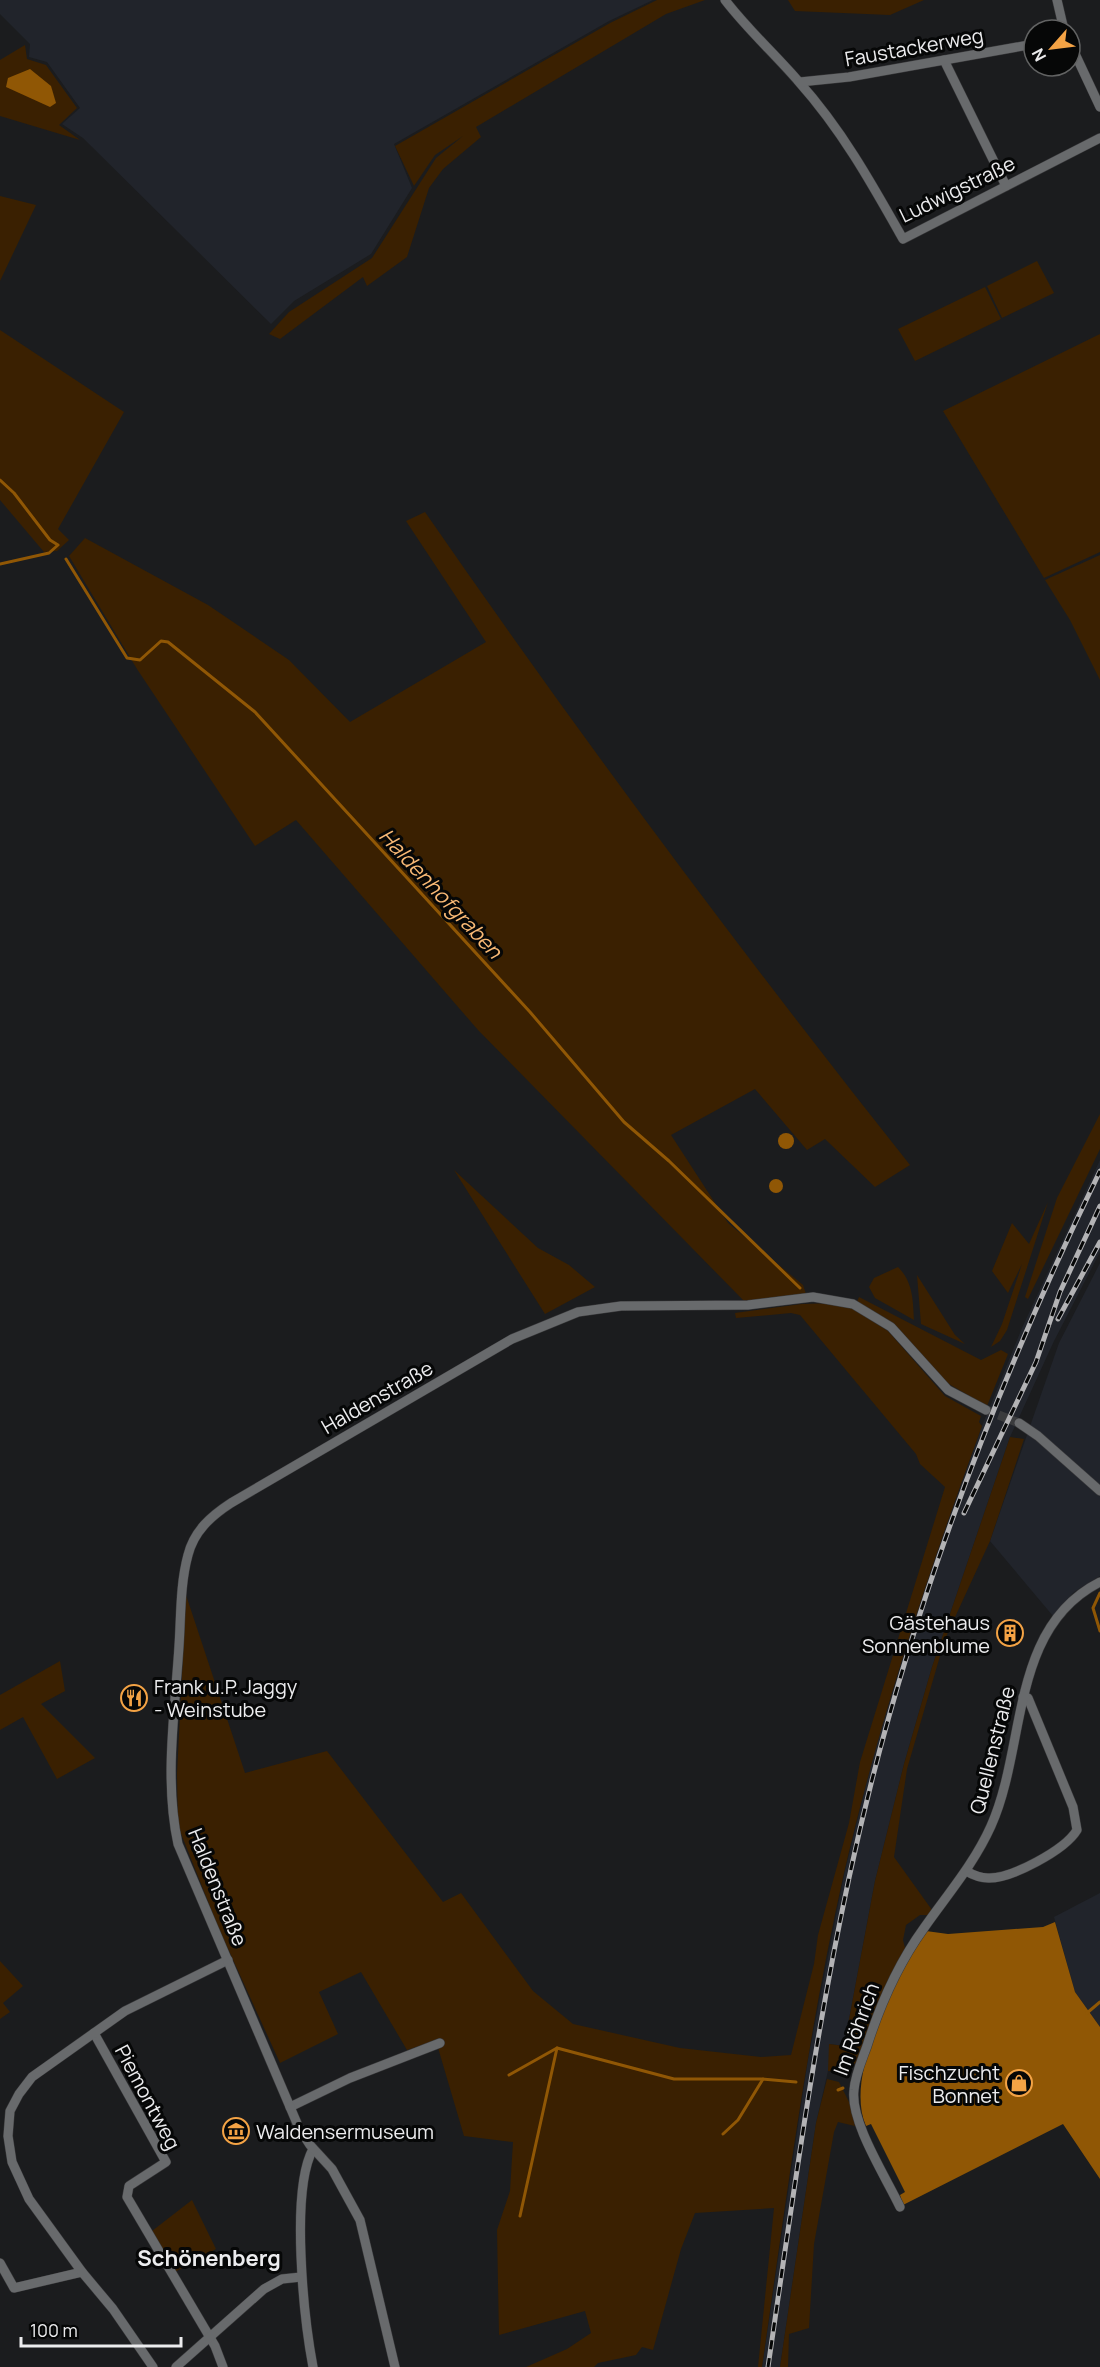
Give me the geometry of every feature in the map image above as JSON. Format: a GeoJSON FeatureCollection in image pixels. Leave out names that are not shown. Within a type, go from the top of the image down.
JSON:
{"type":"FeatureCollection","features":[{"type":"Feature","properties":{"kind":"street","name":"Ludwigstraße"},"geometry":{"type":"LineString","coordinates":[[725,0],[748,31],[800,82],[850,146],[903,239],[1100,138]]}},
{"type":"Feature","properties":{"kind":"street"},"geometry":{"type":"LineString","coordinates":[[1057,0],[1061,18]]}},
{"type":"Feature","properties":{"kind":"street","name":"Faustackerweg"},"geometry":{"type":"LineString","coordinates":[[800,82],[849,77],[1022,46]]}},
{"type":"Feature","properties":{"kind":"street"},"geometry":{"type":"LineString","coordinates":[[944,60],[1006,186]]}},
{"type":"Feature","properties":{"kind":"street"},"geometry":{"type":"LineString","coordinates":[[1082,69],[1100,107]]}},
{"type":"Feature","properties":{"kind":"street","name":"Haldenstraße"},"geometry":{"type":"LineString","coordinates":[[394,2367],[360,2220],[332,2169],[303,2136],[178,1844],[171,1808],[176,1678],[184,1578],[188,1555],[201,1527],[219,1512],[512,1339],[578,1312],[621,1306],[748,1305],[813,1297],[853,1304],[891,1327],[948,1390],[986,1410]]}},
{"type":"Feature","properties":{"kind":"street"},"geometry":{"type":"LineString","coordinates":[[1019,1423],[1038,1436],[1100,1491]]}},
{"type":"Feature","properties":{"kind":"street","name":"Quellenstraße"},"geometry":{"type":"LineString","coordinates":[[901,1964],[966,1871],[996,1816],[1023,1696],[1047,1633],[1077,1595],[1100,1582]]}},
{"type":"Feature","properties":{"kind":"street"},"geometry":{"type":"LineString","coordinates":[[966,1871],[987,1878],[1010,1874],[1066,1843],[1077,1830],[1073,1807],[1028,1698],[1023,1696]]}},
{"type":"Feature","properties":{"kind":"street"},"geometry":{"type":"LineString","coordinates":[[153,2367],[113,2309],[82,2272],[29,2199],[12,2162],[4,2136],[10,2111],[25,2085],[42,2068],[139,2002],[228,1960]]}},
{"type":"Feature","properties":{"kind":"street","name":"Im Röhrich"},"geometry":{"type":"LineString","coordinates":[[900,2206],[857,2116],[853,2093],[855,2080],[875,2023],[901,1964]]}},
{"type":"Feature","properties":{"kind":"street","name":"Piemontweg"},"geometry":{"type":"LineString","coordinates":[[94,2032],[166,2162],[129,2186],[127,2197],[209,2336]]}},
{"type":"Feature","properties":{"kind":"street"},"geometry":{"type":"LineString","coordinates":[[290,2107],[340,2082],[440,2043]]}},
{"type":"Feature","properties":{"kind":"street"},"geometry":{"type":"LineString","coordinates":[[313,2149],[305,2172],[301,2277],[313,2367]]}},
{"type":"Feature","properties":{"kind":"street"},"geometry":{"type":"LineString","coordinates":[[0,2263],[14,2288],[82,2272]]}},
{"type":"Feature","properties":{"kind":"street"},"geometry":{"type":"LineString","coordinates":[[176,2367],[272,2283],[301,2277]]}},
{"type":"Feature","properties":{"kind":"street"},"geometry":{"type":"LineString","coordinates":[[209,2336],[223,2367]]}},
{"type":"Feature","properties":{"kind":"shaded area"},"geometry":{"type":"Polygon","coordinates":[[[0,0],[653,0],[609,21],[394,144],[412,188],[371,254],[294,301],[271,324],[83,138],[62,124],[80,108],[47,62],[29,57],[30,44],[0,14],[0,0]]]}},
{"type":"Feature","properties":{"kind":"shaded area"},"geometry":{"type":"Polygon","coordinates":[[[657,0],[705,0],[666,14],[476,127],[481,137],[443,169],[429,188],[407,257],[367,286],[363,277],[280,339],[269,334],[289,312],[372,258],[436,158],[463,136],[435,155],[414,186],[395,146],[610,23],[657,0]]]}},
{"type":"Feature","properties":{"kind":"shaded area"},"geometry":{"type":"Polygon","coordinates":[[[788,0],[924,0],[890,15],[795,11],[788,0]]]}},
{"type":"Feature","properties":{"kind":"shaded area"},"geometry":{"type":"Polygon","coordinates":[[[25,45],[27,59],[46,65],[77,108],[59,125],[80,140],[0,116],[0,60],[25,45]]]}},
{"type":"Feature","properties":{"kind":"shaded area"},"geometry":{"type":"Polygon","coordinates":[[[30,69],[51,86],[56,103],[50,107],[6,87],[8,78],[30,69]]]}},
{"type":"Feature","properties":{"kind":"shaded area"},"geometry":{"type":"Polygon","coordinates":[[[0,196],[36,205],[0,281],[0,196]]]}},
{"type":"Feature","properties":{"kind":"shaded area"},"geometry":{"type":"Polygon","coordinates":[[[1037,261],[1054,293],[1002,318],[987,286],[1037,261]]]}},
{"type":"Feature","properties":{"kind":"shaded area"},"geometry":{"type":"Polygon","coordinates":[[[985,287],[1001,319],[915,361],[898,329],[985,287]]]}},
{"type":"Feature","properties":{"kind":"shaded area"},"geometry":{"type":"Polygon","coordinates":[[[0,330],[124,412],[58,529],[69,540],[57,551],[44,552],[0,500],[0,330]]]}},
{"type":"Feature","properties":{"kind":"shaded area"},"geometry":{"type":"Polygon","coordinates":[[[1100,334],[1100,552],[1044,578],[943,411],[1100,334]]]}},
{"type":"Feature","properties":{"kind":"shaded area"},"geometry":{"type":"Polygon","coordinates":[[[425,512],[542,678],[662,842],[910,1165],[875,1187],[825,1139],[807,1150],[755,1089],[671,1135],[728,1223],[803,1285],[806,1294],[744,1301],[478,1030],[296,820],[255,846],[137,669],[69,556],[85,538],[208,605],[289,660],[350,722],[486,642],[406,521],[425,512]]]}},
{"type":"Feature","properties":{"kind":"shaded area"},"geometry":{"type":"Polygon","coordinates":[[[1100,555],[1100,680],[1070,620],[1045,580],[1100,555]]]}},
{"type":"Feature","properties":{"kind":"shaded area"},"geometry":{"type":"Polygon","coordinates":[[[1100,1114],[1100,1149],[1028,1299],[1025,1297],[1057,1198],[1100,1114]]]}},
{"type":"Feature","properties":{"kind":"shaded area"},"geometry":{"type":"Polygon","coordinates":[[[786,1133],[794,1141],[786,1149],[778,1141],[786,1133]]]}},
{"type":"Feature","properties":{"kind":"shaded area"},"geometry":{"type":"Polygon","coordinates":[[[1100,1160],[1100,1252],[1054,1341],[1010,1437],[932,1667],[904,1764],[875,1881],[844,2046],[830,2044],[830,2062],[816,2123],[780,2367],[762,2367],[808,2059],[844,1875],[873,1756],[921,1597],[982,1426],[1022,1328],[1100,1160]]]}},
{"type":"Feature","properties":{"kind":"shaded area"},"geometry":{"type":"Polygon","coordinates":[[[454,1170],[538,1248],[569,1265],[595,1287],[545,1314],[454,1170]]]}},
{"type":"Feature","properties":{"kind":"shaded area"},"geometry":{"type":"Polygon","coordinates":[[[773,1179],[779,1179],[783,1186],[779,1193],[773,1193],[769,1189],[769,1183],[773,1179]]]}},
{"type":"Feature","properties":{"kind":"shaded area"},"geometry":{"type":"Polygon","coordinates":[[[1048,1202],[1007,1330],[1000,1341],[991,1347],[1002,1324],[1022,1264],[1008,1293],[992,1271],[1012,1223],[1029,1244],[1048,1202]]]}},
{"type":"Feature","properties":{"kind":"shaded area"},"geometry":{"type":"Polygon","coordinates":[[[1100,1263],[1100,1576],[1074,1592],[1053,1616],[990,1541],[1059,1343],[1100,1263]]]}},
{"type":"Feature","properties":{"kind":"shaded area"},"geometry":{"type":"Polygon","coordinates":[[[898,1267],[909,1285],[914,1320],[875,1298],[869,1287],[874,1278],[898,1267]]]}},
{"type":"Feature","properties":{"kind":"shaded area"},"geometry":{"type":"Polygon","coordinates":[[[917,1275],[955,1335],[965,1344],[921,1324],[917,1275]]]}},
{"type":"Feature","properties":{"kind":"shaded area"},"geometry":{"type":"Polygon","coordinates":[[[859,1297],[981,1360],[1001,1350],[1008,1354],[987,1406],[942,1380],[857,1302],[859,1297]]]}},
{"type":"Feature","properties":{"kind":"shaded area"},"geometry":{"type":"Polygon","coordinates":[[[836,1303],[855,1310],[888,1331],[945,1396],[981,1416],[979,1422],[982,1426],[906,1648],[873,1760],[844,1873],[808,2057],[762,2367],[758,2367],[774,2208],[695,2213],[681,2249],[653,2350],[642,2347],[636,2355],[598,2363],[594,2367],[526,2367],[567,2349],[591,2333],[585,2311],[499,2335],[497,2230],[510,2191],[513,2142],[464,2136],[436,2041],[407,2050],[361,1972],[319,1992],[338,2034],[280,2063],[219,1929],[178,1826],[177,1774],[186,1595],[245,1773],[327,1751],[443,1902],[461,1893],[533,1991],[573,2024],[680,2048],[761,2057],[791,2055],[814,1964],[818,1935],[849,1823],[860,1762],[945,1487],[920,1464],[916,1454],[800,1315],[791,1313],[736,1318],[735,1313],[802,1304],[836,1303]]]}},
{"type":"Feature","properties":{"kind":"shaded area"},"geometry":{"type":"Polygon","coordinates":[[[1010,1437],[1024,1439],[990,1541],[945,1639],[907,1769],[894,1857],[932,1910],[928,1915],[920,1915],[906,1925],[903,1940],[905,1948],[878,2005],[858,2061],[846,2072],[828,2071],[829,2044],[844,2046],[875,1881],[904,1764],[932,1667],[1010,1437]]]}},
{"type":"Feature","properties":{"kind":"shaded area"},"geometry":{"type":"Polygon","coordinates":[[[60,1661],[65,1691],[41,1704],[95,1758],[57,1779],[23,1717],[0,1730],[0,1695],[60,1661]]]}},
{"type":"Feature","properties":{"kind":"shaded area"},"geometry":{"type":"Polygon","coordinates":[[[1100,1893],[1100,2027],[1075,1992],[1054,1917],[1100,1893]]]}},
{"type":"Feature","properties":{"kind":"shaded area","name":"Fischzucht Bonnet"},"geometry":{"type":"Polygon","coordinates":[[[1055,1922],[1075,1992],[1100,2027],[1100,2179],[1063,2124],[903,2205],[900,2195],[905,2192],[871,2124],[866,2126],[861,2105],[862,2080],[867,2053],[902,1973],[926,1931],[948,1934],[1043,1927],[1055,1922]]]}},
{"type":"Feature","properties":{"kind":"shaded area"},"geometry":{"type":"Polygon","coordinates":[[[0,1961],[23,1986],[3,2003],[10,2012],[0,2019],[0,1961]]]}},
{"type":"Feature","properties":{"kind":"shaded area"},"geometry":{"type":"Polygon","coordinates":[[[827,2079],[839,2082],[850,2104],[855,2126],[838,2122],[834,2132],[814,2244],[809,2328],[789,2334],[788,2367],[780,2367],[816,2123],[827,2079]]]}},
{"type":"Feature","properties":{"kind":"shaded area"},"geometry":{"type":"Polygon","coordinates":[[[192,2200],[216,2249],[175,2272],[152,2231],[192,2200]]]}},
{"type":"Feature","properties":{"kind":"waterway","name":"Haldenhofgraben"},"geometry":{"type":"LineString","coordinates":[[0,480],[14,493],[50,540],[58,545],[49,553],[0,564]]}},
{"type":"Feature","properties":{"kind":"waterway","name":"Haldenhofgraben"},"geometry":{"type":"LineString","coordinates":[[66,559],[127,658],[140,660],[161,641],[168,642],[255,712],[530,1012],[624,1122],[669,1161],[800,1288]]}},
{"type":"Feature","properties":{"kind":"waterway"},"geometry":{"type":"LineString","coordinates":[[1100,1593],[1093,1608],[1100,1631]]}},
{"type":"Feature","properties":{"kind":"waterway"},"geometry":{"type":"LineString","coordinates":[[1087,2013],[1100,2002]]}},
{"type":"Feature","properties":{"kind":"waterway"},"geometry":{"type":"LineString","coordinates":[[509,2075],[557,2048]]}},
{"type":"Feature","properties":{"kind":"waterway"},"geometry":{"type":"LineString","coordinates":[[520,2216],[557,2048],[674,2079],[761,2079],[796,2082]]}},
{"type":"Feature","properties":{"kind":"waterway"},"geometry":{"type":"LineString","coordinates":[[723,2134],[738,2120],[763,2079]]}},
{"type":"Feature","properties":{"kind":"waterway"},"geometry":{"type":"LineString","coordinates":[[838,2090],[843,2088]]}},
{"type":"Feature","properties":{"kind":"tunnel"},"geometry":{"type":"LineString","coordinates":[[986,1410],[1019,1423]]}},
{"type":"Feature","properties":{"kind":"railway"},"geometry":{"type":"LineString","coordinates":[[768,2367],[804,2122],[836,1939],[870,1787],[895,1696],[953,1517],[986,1429],[1022,1342],[1100,1171]]}},
{"type":"Feature","properties":{"kind":"railway"},"geometry":{"type":"LineString","coordinates":[[964,1513],[1036,1362],[1060,1292],[1100,1206]]}},
{"type":"Feature","properties":{"kind":"railway"},"geometry":{"type":"LineString","coordinates":[[1058,1319],[1100,1242]]}},
{"type":"Feature","properties":{"kind":"place","name":"Gästehaus Sonnenblume"},"geometry":{"type":"Point","coordinates":[1010,1633]}},
{"type":"Feature","properties":{"kind":"place","name":"Frank u.P. Jaggy - Weinstube"},"geometry":{"type":"Point","coordinates":[134,1698]}},
{"type":"Feature","properties":{"kind":"place","name":"Fischzucht Bonnet"},"geometry":{"type":"Point","coordinates":[1019,2083]}},
{"type":"Feature","properties":{"kind":"place","name":"Waldensermuseum"},"geometry":{"type":"Point","coordinates":[236,2131]}},
{"type":"Feature","properties":{"kind":"district","name":"Schönenberg"},"geometry":{"type":"Point","coordinates":[209,2258]}}]}
